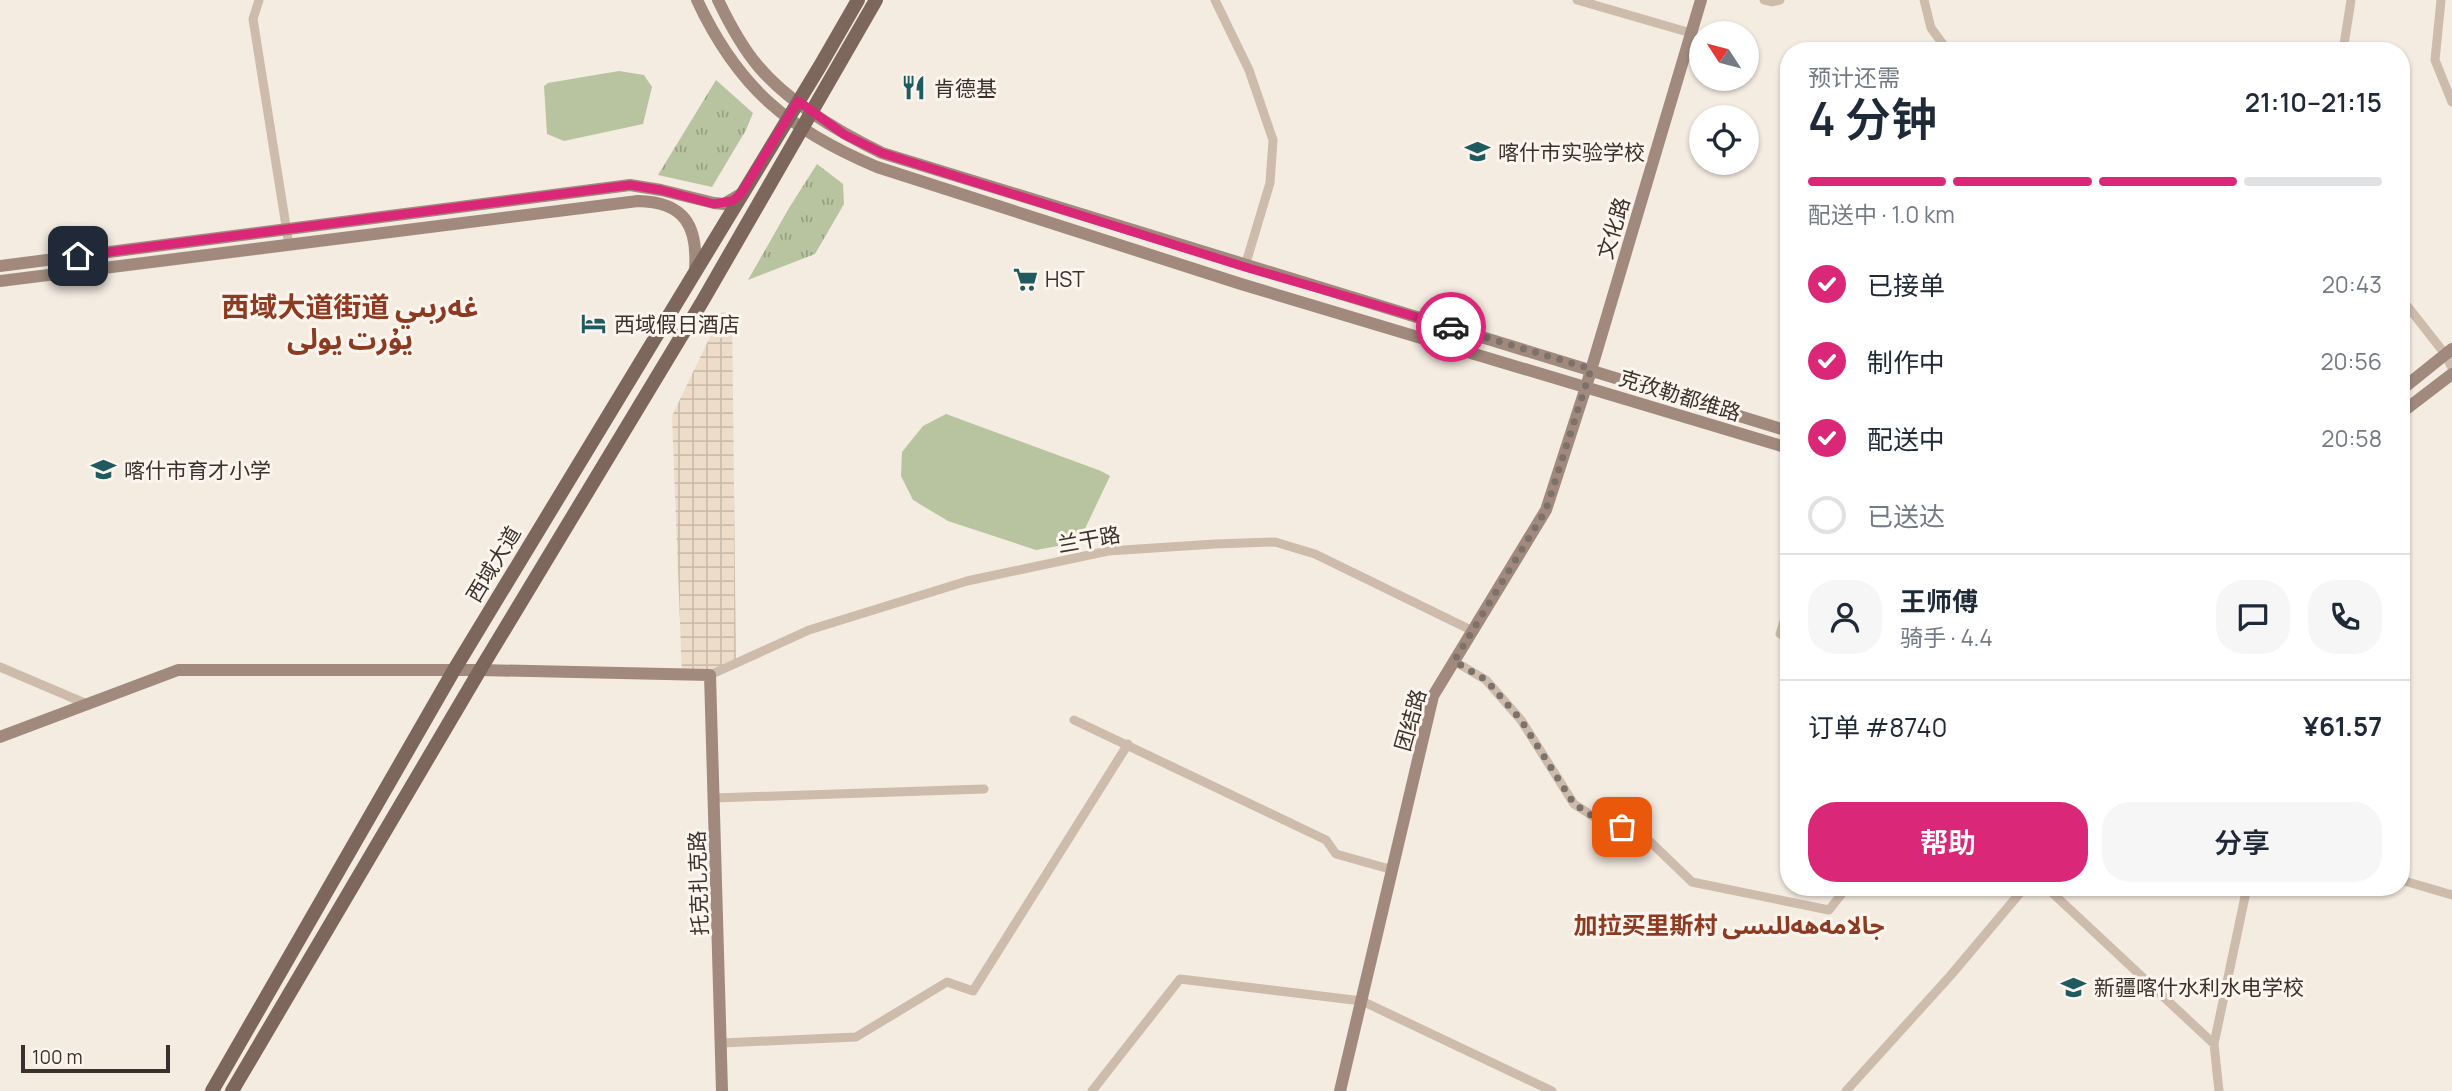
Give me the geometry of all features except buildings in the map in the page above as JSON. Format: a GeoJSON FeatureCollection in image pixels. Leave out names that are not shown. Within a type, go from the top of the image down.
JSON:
{"type":"FeatureCollection","features":[{"type":"Feature","properties":{"kind":"main road","name":"克孜勒都维路"},"geometry":{"type":"LineString","coordinates":[[697,0],[714,35],[748,82],[767,102],[837,150],[877,167],[1241,284],[1780,446]]}},
{"type":"Feature","properties":{"kind":"main road","name":"克孜勒都维路"},"geometry":{"type":"LineString","coordinates":[[718,0],[732,29],[757,66],[813,113],[845,135],[882,153],[1245,267],[1591,369],[1780,428]]}},
{"type":"Feature","properties":{"kind":"main road","name":"西域大道"},"geometry":{"type":"LineString","coordinates":[[212,1091],[454,670],[858,0]]}},
{"type":"Feature","properties":{"kind":"main road","name":"西域大道"},"geometry":{"type":"LineString","coordinates":[[232,1091],[480,670],[702,302],[876,0]]}},
{"type":"Feature","properties":{"kind":"main road","name":"文化路"},"geometry":{"type":"LineString","coordinates":[[1695,21],[1701,0]]}},
{"type":"Feature","properties":{"kind":"main road","name":"文化路"},"geometry":{"type":"LineString","coordinates":[[1586,387],[1689,40]]}},
{"type":"Feature","properties":{"kind":"main road"},"geometry":{"type":"LineString","coordinates":[[0,266],[630,185],[714,204],[724,204],[741,194]]}},
{"type":"Feature","properties":{"kind":"main road"},"geometry":{"type":"LineString","coordinates":[[0,281],[638,201],[653,201],[674,209],[684,217],[692,229],[696,249],[695,270]]}},
{"type":"Feature","properties":{"kind":"main road"},"geometry":{"type":"LineString","coordinates":[[2410,383],[2449,352]]}},
{"type":"Feature","properties":{"kind":"main road"},"geometry":{"type":"LineString","coordinates":[[2410,406],[2452,374]]}},
{"type":"Feature","properties":{"kind":"main road","name":"团结路"},"geometry":{"type":"LineString","coordinates":[[1340,1091],[1433,696],[1546,510],[1586,387]]}},
{"type":"Feature","properties":{"kind":"main road"},"geometry":{"type":"LineString","coordinates":[[0,737],[178,670],[480,670],[710,675]]}},
{"type":"Feature","properties":{"kind":"main road","name":"托克扎克路"},"geometry":{"type":"LineString","coordinates":[[710,675],[722,1091]]}},
{"type":"Feature","properties":{"kind":"street"},"geometry":{"type":"LineString","coordinates":[[260,0],[253,19],[289,245]]}},
{"type":"Feature","properties":{"kind":"street"},"geometry":{"type":"LineString","coordinates":[[1215,0],[1249,70],[1273,140],[1270,183],[1245,267]]}},
{"type":"Feature","properties":{"kind":"street"},"geometry":{"type":"LineString","coordinates":[[1577,0],[1689,32]]}},
{"type":"Feature","properties":{"kind":"street"},"geometry":{"type":"LineString","coordinates":[[1764,0],[1780,0]]}},
{"type":"Feature","properties":{"kind":"street"},"geometry":{"type":"LineString","coordinates":[[1924,0],[1931,27],[1942,42]]}},
{"type":"Feature","properties":{"kind":"street"},"geometry":{"type":"LineString","coordinates":[[2344,42],[2351,0]]}},
{"type":"Feature","properties":{"kind":"street"},"geometry":{"type":"LineString","coordinates":[[2441,0],[2435,60],[2452,102]]}},
{"type":"Feature","properties":{"kind":"street"},"geometry":{"type":"LineString","coordinates":[[2410,308],[2449,352],[2452,368]]}},
{"type":"Feature","properties":{"kind":"street","name":"兰干路"},"geometry":{"type":"LineString","coordinates":[[710,675],[808,630],[967,581],[1108,551],[1215,544],[1275,542],[1315,554],[1473,631]]}},
{"type":"Feature","properties":{"kind":"street"},"geometry":{"type":"LineString","coordinates":[[1454,661],[1486,680],[1521,720],[1574,804],[1605,824],[1639,831],[1692,883],[1829,910],[1840,896]]}},
{"type":"Feature","properties":{"kind":"street"},"geometry":{"type":"LineString","coordinates":[[0,667],[87,704]]}},
{"type":"Feature","properties":{"kind":"street"},"geometry":{"type":"LineString","coordinates":[[1074,720],[1326,840],[1336,854],[1394,870]]}},
{"type":"Feature","properties":{"kind":"street"},"geometry":{"type":"LineString","coordinates":[[722,1043],[856,1037],[947,982],[973,991],[1128,744]]}},
{"type":"Feature","properties":{"kind":"street"},"geometry":{"type":"LineString","coordinates":[[715,798],[984,789]]}},
{"type":"Feature","properties":{"kind":"street"},"geometry":{"type":"LineString","coordinates":[[2410,883],[2452,895]]}},
{"type":"Feature","properties":{"kind":"street"},"geometry":{"type":"LineString","coordinates":[[1846,1091],[1951,975],[2017,896]]}},
{"type":"Feature","properties":{"kind":"street"},"geometry":{"type":"LineString","coordinates":[[2056,896],[2214,1044]]}},
{"type":"Feature","properties":{"kind":"street"},"geometry":{"type":"LineString","coordinates":[[2219,1091],[2214,1044],[2246,896]]}},
{"type":"Feature","properties":{"kind":"street"},"geometry":{"type":"LineString","coordinates":[[1092,1091],[1180,979],[1362,1001],[1538,1088],[1552,1091]]}},
{"type":"Feature","properties":{"kind":"green space"},"geometry":{"type":"Polygon","coordinates":[[[619,71],[644,75],[652,87],[643,124],[564,141],[547,134],[544,86],[548,83],[619,71]]]}},
{"type":"Feature","properties":{"kind":"green space"},"geometry":{"type":"Polygon","coordinates":[[[716,80],[753,113],[746,130],[712,187],[658,175],[716,80]]]}},
{"type":"Feature","properties":{"kind":"green space"},"geometry":{"type":"Polygon","coordinates":[[[817,164],[843,184],[844,204],[815,254],[748,280],[789,208],[817,164]]]}},
{"type":"Feature","properties":{"kind":"green space"},"geometry":{"type":"Polygon","coordinates":[[[946,414],[1110,476],[1083,533],[1069,544],[1036,550],[948,521],[913,500],[901,476],[902,452],[923,426],[946,414]]]}},
{"type":"Feature","properties":{"kind":"shaded area"},"geometry":{"type":"Polygon","coordinates":[[[722,312],[732,313],[736,663],[710,675],[682,674],[672,416],[722,312]]]}},
{"type":"Feature","properties":{"kind":"way so far"},"geometry":{"type":"LineString","coordinates":[[1451,327],[1591,369],[1546,510],[1454,661],[1486,680],[1521,720],[1574,804],[1605,824],[1622,827]]}},
{"type":"Feature","properties":{"kind":"place","name":"肯德基"},"geometry":{"type":"Point","coordinates":[914,88]}},
{"type":"Feature","properties":{"kind":"place","name":"喀什市实验学校"},"geometry":{"type":"Point","coordinates":[1478,152]}},
{"type":"Feature","properties":{"kind":"place","name":"HST"},"geometry":{"type":"Point","coordinates":[1025,279]}},
{"type":"Feature","properties":{"kind":"place","name":"西域假日酒店"},"geometry":{"type":"Point","coordinates":[594,324]}},
{"type":"Feature","properties":{"kind":"place","name":"喀什市育才小学"},"geometry":{"type":"Point","coordinates":[104,470]}},
{"type":"Feature","properties":{"kind":"place","name":"新疆喀什水利水电学校"},"geometry":{"type":"Point","coordinates":[2074,987]}},
{"type":"Feature","properties":{"kind":"district","name":"西域大道街道 غەربىي يۇرت يولى"},"geometry":{"type":"Point","coordinates":[350,322]}},
{"type":"Feature","properties":{"kind":"district","name":"加拉买里斯村 جالامەھەللىسى"},"geometry":{"type":"Point","coordinates":[1729,924]}},
{"type":"Feature","properties":{"kind":"route"},"geometry":{"type":"LineString","coordinates":[[78,256],[630,185],[724,204],[741,194],[798,101],[845,135],[882,153],[1245,267],[1451,327]]}}]}
